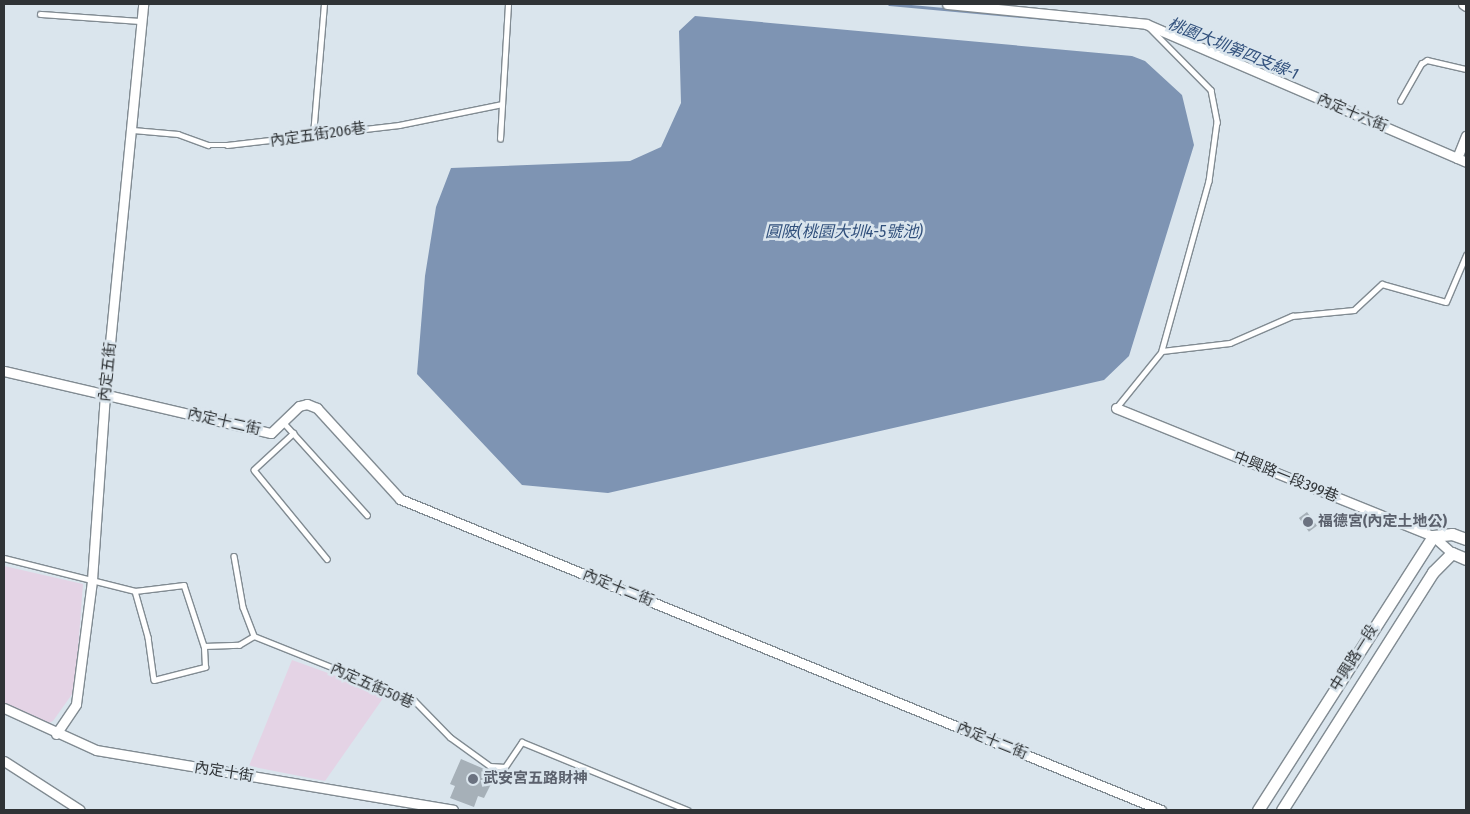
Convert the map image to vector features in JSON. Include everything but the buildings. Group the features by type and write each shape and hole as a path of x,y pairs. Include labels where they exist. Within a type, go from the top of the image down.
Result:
{"street":[{"name":"內定五街","path":"56,734 76,704 92,580 105,394 133,130 143,4"},
{"name":"內定十六街","path":"946,4 1146,24 1459,155 1466,162"},
{"path":"1459,155 1466,136"},
{"path":"4,371 105,394"},
{"name":"內定十二街","path":"105,394 271,433 284,423 299,406 312,406 400,499 1161,810"},
{"name":"中興路一段399巷","path":"1116,408 1433,536 1452,552"},
{"path":"1433,536 1452,534 1466,539"},
{"name":"中興路一段","path":"1258,810 1433,536"},
{"path":"1452,552 1466,559"},
{"name":"中興路一段","path":"1282,810 1428,580 1452,552"},
{"name":"內定十街","path":"4,708 56,734 96,750 453,810"},
{"path":"4,761 80,810"},
{"path":"1285,767 1302,778"}],"lane":[{"path":"312,135 324,4"},
{"path":"500,139 508,4"},
{"path":"40,14 142,21"},
{"path":"1116,408 1162,351 1209,181 1217,122 1211,90 1146,24"},
{"path":"1400,101 1421,64 1428,60 1466,69"},
{"name":"內定五街206巷","path":"133,130 178,134 208,145 277,142 312,135 399,125 502,104"},
{"path":"1162,351 1230,343 1292,316 1354,310 1382,284 1446,302 1466,255"},
{"path":"284,423 367,515"},
{"path":"294,434 254,470 327,559"},
{"path":"204,646 239,645 254,636 243,607 234,556"},
{"path":"4,558 135,591 184,585 204,646 205,667 154,680 148,636 135,591"},
{"name":"內定五街50巷","path":"254,636 414,700 450,737 490,766 505,767 522,742 688,810"}],"shaded area":[{"path":"4,566 83,584 75,690 53,721 45,725 4,705"},
{"path":"292,660 386,694 325,781 249,766"}],"water":[{"name":"圓陂(桃園大圳4-5號池)","path":"695,16 1132,56 1145,61 1182,95 1194,145 1129,356 1104,380 608,493 522,485 417,374 425,276 436,207 451,168 630,161 661,147 681,103 679,31"}],"waterway":[{"name":"桃園大圳第四支線-1","path":"889,4 1107,24"},
{"name":"桃園大圳第四支線-1","path":"1459,154 1466,157"}],"place":[{"name":"福德宮(內定土地公)","path":"1308,522"},
{"name":"武安宮五路財神","path":"473,779"}]}
